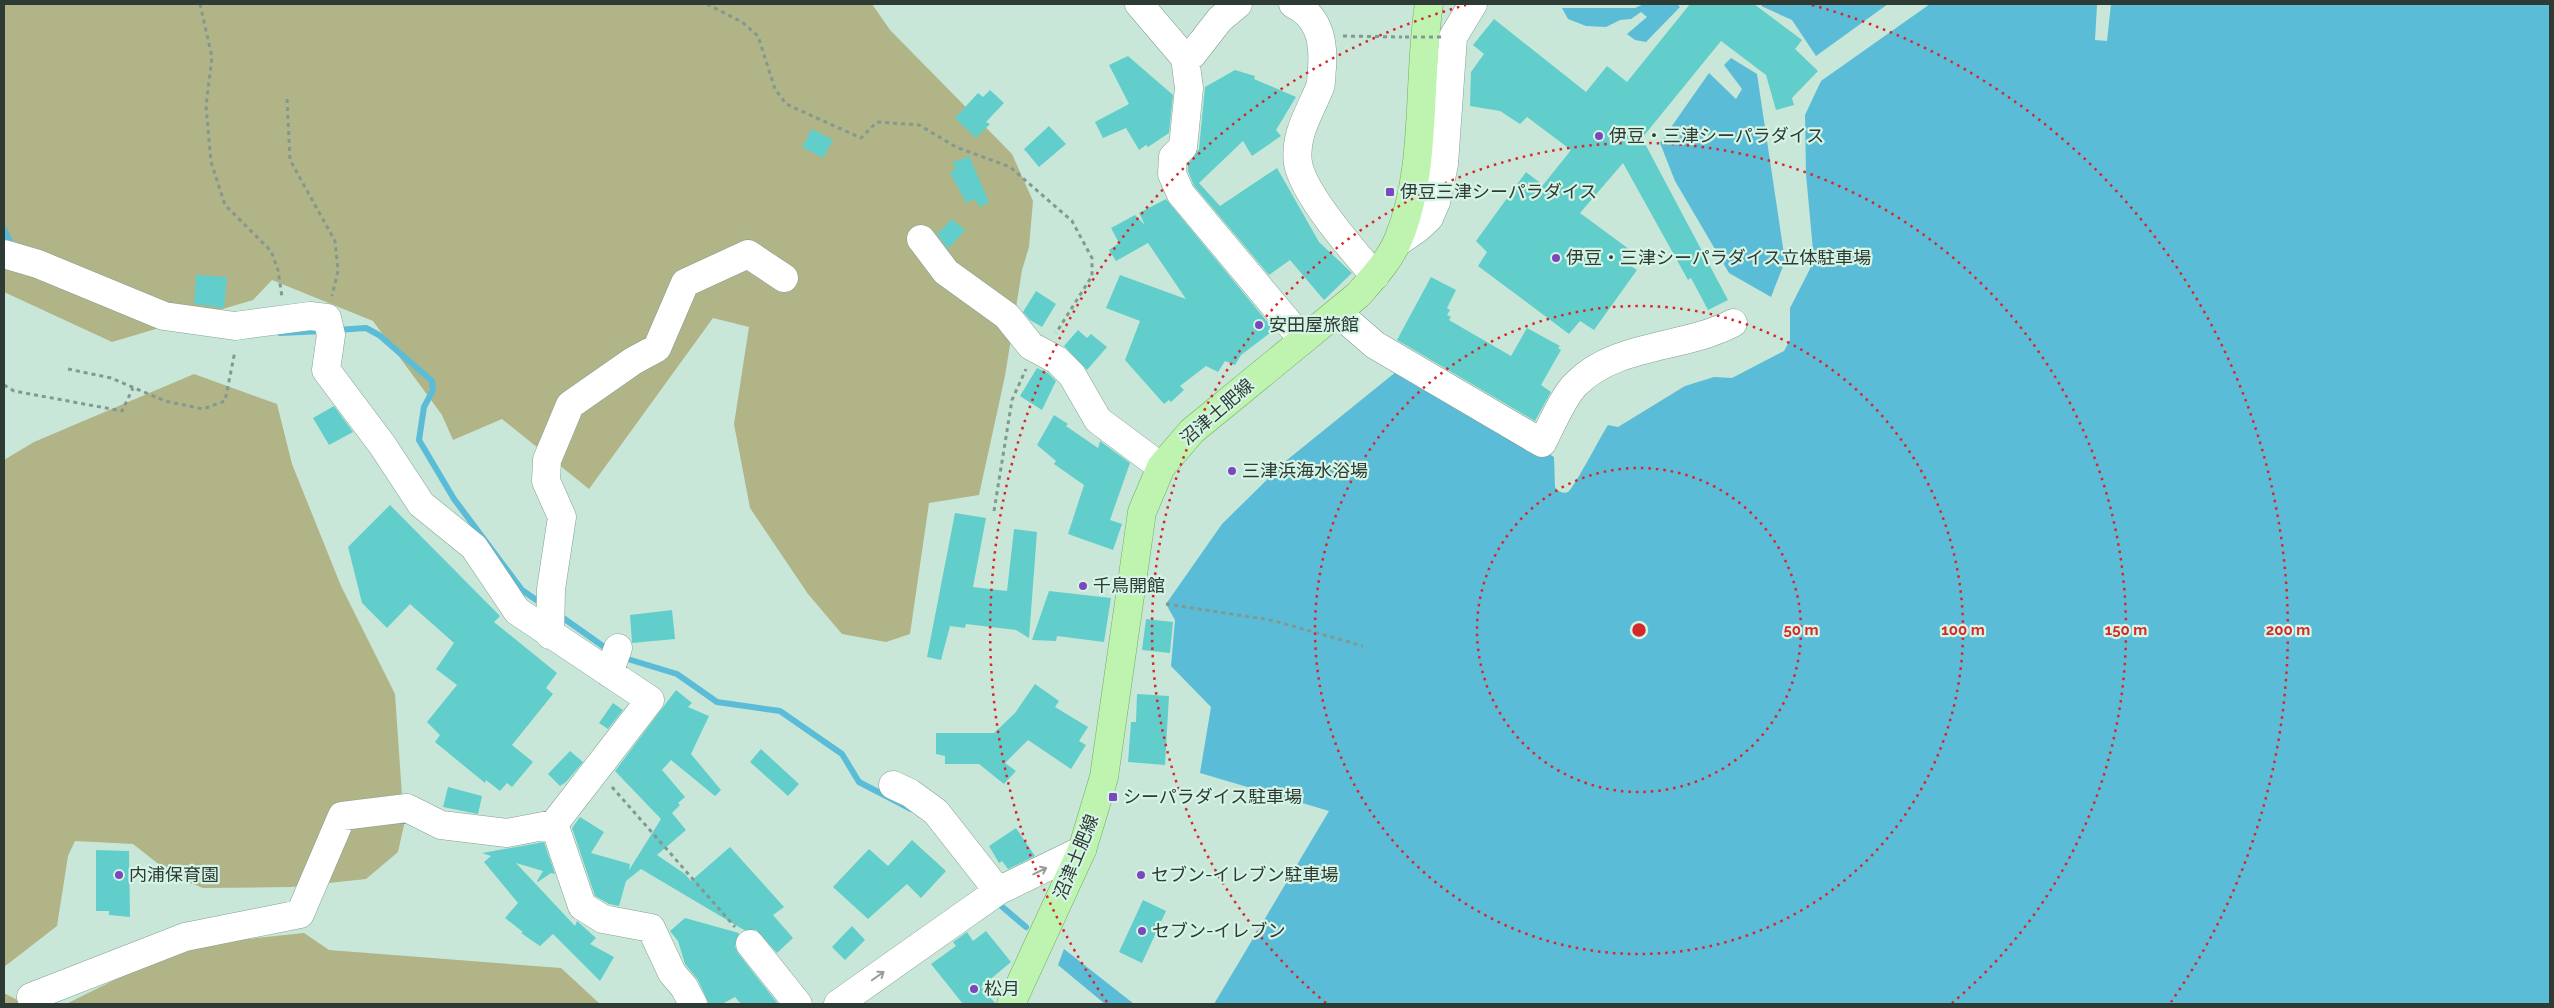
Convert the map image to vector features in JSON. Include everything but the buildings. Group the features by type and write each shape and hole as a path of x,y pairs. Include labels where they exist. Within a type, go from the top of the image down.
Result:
{"main road":[{"name":"沼津土肥線","path":"1011,1004 1082,850 1104,777 1142,512 1161,468 1206,417 1338,313 1375,276 1398,242 1414,180 1429,4"}],"street":[{"path":"1139,4 1184,58 1190,88 1183,147 1173,157 1172,174 1181,194 1303,340"},
{"path":"1184,58 1192,54 1220,19 1238,4"},
{"path":"1293,4 1313,18 1321,36 1320,85 1308,111 1297,145 1298,164 1320,206 1375,276"},
{"path":"1398,242 1429,218 1436,202 1444,164 1453,37 1473,4"},
{"path":"921,239 946,272 1007,316 1046,354 1072,374 1098,420 1161,468"},
{"path":"550,630 551,593 562,517 546,481 547,460 570,405 633,361 657,348 684,284 748,254 784,278"},
{"path":"4,255 34,263 164,316 241,326 310,316 328,324 326,370 383,446 421,504 474,547 517,611 613,663 650,700 598,770 554,824 507,833 441,825 407,808 342,816 300,914 185,937 31,997"},
{"path":"1338,313 1375,345 1542,443 1575,385 1596,367 1630,355 1716,332 1732,323"},
{"path":"893,784 910,793 936,812 998,891"},
{"path":"554,824 582,906 603,919 651,928 672,973 684,987 692,1004"},
{"path":"838,1004 998,891 1082,850"},
{"path":"750,944 798,1004"}],"path":[{"path":"200,4 212,57 206,106 211,162 225,206 271,251 278,270 285,320"},
{"path":"707,4 742,22 758,36 775,89 786,104 861,138 877,122 920,125 956,147 1010,167 1072,221 1092,258 1092,276 1056,330 1053,346 1012,400 994,511"},
{"path":"1321,36 1444,37"},
{"path":"286,99 290,160 335,241 338,271 328,324"},
{"path":"68,369 111,378 165,401 203,409 225,401 241,326"},
{"path":"4,385 14,391 122,411 133,388"},
{"path":"1166,604 1270,620 1363,646"},
{"path":"598,770 750,944"}],"green space":[{"path":"4,4 872,4 890,30 1012,154 1033,201 1029,247 1022,270 1005,376 979,495 929,503 910,634 886,642 842,634 808,594 750,508 734,424 749,327 713,318 589,489 502,419 453,440 442,415 373,321 272,280 253,300 112,342 4,292"},
{"path":"194,374 277,404 292,464 341,586 395,694 404,825 398,852 366,879 291,887 203,888 175,877 133,844 75,841 68,856 57,926 4,967 4,460 34,442"},
{"path":"304,933 329,950 561,968 600,1004 66,1004 183,946"},
{"path":"4,993 25,1004 4,1004"}],"water":[{"path":"1644,4 1677,4 1680,7 1646,42 1635,40 1627,34 1647,17 1641,12 1631,19 1620,20 1606,27 1586,26 1568,19 1562,8 1635,8"},
{"path":"1763,4 1888,4 1816,56 1792,20 1761,6"},
{"path":"1930,4 2097,5 2095,40 2107,41 2111,4 2550,4 2550,1004 1214,1004 1329,811 1200,773 1211,707 1171,666 1175,620 1166,604 1222,524 1287,460 1402,367 1554,457 1555,487 1564,493 1568,492 1576,482 1608,425 1618,427 1685,386 1714,377 1732,378 1784,351 1790,340 1790,308 1814,261 1806,174 1805,115 1821,81"},
{"path":"1731,58 1757,74 1785,261 1771,297 1729,273 1675,181 1660,143 1709,73 1736,99 1742,89 1724,65"},
{"path":"1064,949 1134,1004 1105,1004 1058,965"}],"waterway":[{"path":"4,229 13,248"},
{"path":"337,330 366,328 379,335 432,381 433,390 424,407 419,440 454,499 522,590 542,604"},
{"path":"280,333 322,331"},
{"path":"559,615 610,651"},
{"path":"621,657 677,674 717,702 780,711 842,754 859,782 911,809"},
{"path":"999,904 1026,927"}],"place":[{"name":"伊豆・三津シーパラダイス","path":"1599,136"},
{"name":"伊豆三津シーパラダイス","path":"1390,192"},
{"name":"伊豆・三津シーパラダイス立体駐車場","path":"1556,258"},
{"name":"安田屋旅館","path":"1259,325"},
{"name":"三津浜海水浴場","path":"1232,471"},
{"name":"千鳥開館","path":"1083,586"},
{"name":"シーパラダイス駐車場","path":"1113,797"},
{"name":"内浦保育園","path":"119,875"},
{"name":"セブン-イレブン駐車場","path":"1141,875"},
{"name":"セブン-イレブン","path":"1142,931"},
{"name":"松月","path":"974,989"}]}
